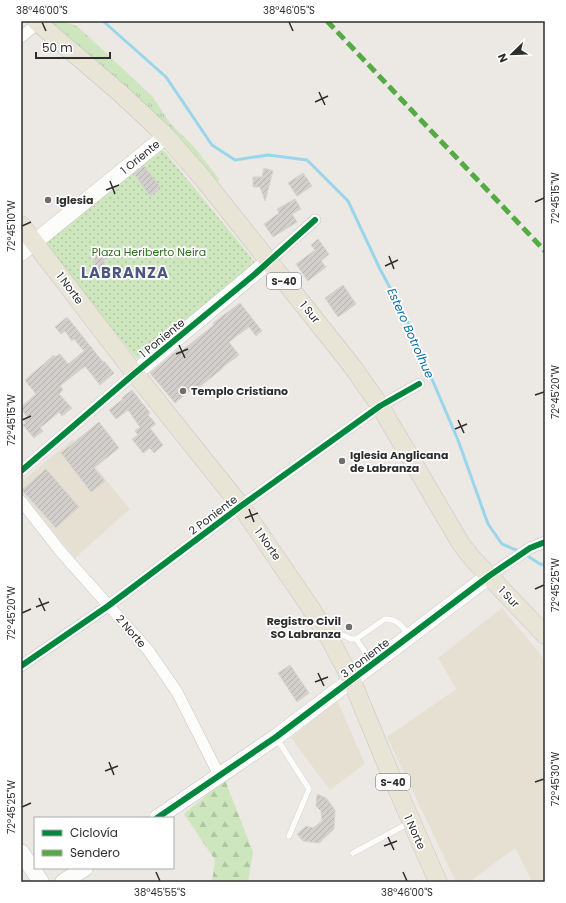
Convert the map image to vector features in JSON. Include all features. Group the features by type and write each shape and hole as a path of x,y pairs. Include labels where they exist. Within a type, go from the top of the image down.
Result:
{"main road":[{"name":"1 Sur","path":"37,22 120,93 166,136 205,181 352,366 380,406 461,544 472,558 545,635"},
{"name":"1 Norte","path":"21,225 28,247 135,373 241,506 289,574 331,641 352,681 411,822 438,882"}],"street":[{"path":"21,37 37,22"},
{"name":"1 Oriente","path":"28,247 166,136"},
{"name":"1 Poniente","path":"21,472 135,373 269,262 315,220"},
{"name":"2 Poniente","path":"21,666 108,606 241,506 380,406 419,384"},
{"name":"2 Norte","path":"21,501 61,552 148,650 176,692 219,775"},
{"name":"3 Poniente","path":"159,817 276,737 489,576 530,548 545,542"},
{"path":"21,852 40,882"},
{"path":"63,882 83,869"}],"lane":[{"path":"331,641 341,635 356,639 388,618 397,621 410,636"},
{"path":"356,639 374,664"},
{"path":"276,737 308,789 289,836"},
{"path":"353,852 411,822"}],"shaded area":[{"path":"73,439 130,509 75,558 21,491 21,482"},
{"path":"502,608 545,660 545,882 532,882 515,848 469,882 456,882 387,737 456,689 438,658"},
{"path":"337,700 365,764 330,790 291,738"}],"green space":[{"path":"41,21 61,21 77,26 152,96 170,123 195,148 220,180 213,182"},
{"name":"Plaza Heriberto Neira","path":"156,150 164,151 254,261 254,266 137,359 44,245 46,237"},
{"path":"225,780 253,852 248,882 212,882 215,860 184,814"}],"building":[{"path":"144,166 161,188 150,196 134,174"},
{"path":"264,168 273,171 265,201 260,187 253,187 253,177 262,177"},
{"path":"303,173 312,186 297,196 288,183"},
{"path":"295,199 301,209 292,214 297,222 273,237 264,224 279,213 277,209"},
{"path":"318,239 329,254 321,261 326,267 308,281 296,264 315,250 311,245"},
{"path":"95,251 105,252 104,279 94,278"},
{"path":"343,285 356,304 338,317 325,298"},
{"path":"240,303 262,331 256,336 249,327 229,342 239,355 198,388 196,386 175,403 150,373 178,350 180,352 214,325 213,323"},
{"path":"67,317 103,362 104,361 114,373 100,385 85,366 60,386 63,390 59,394 72,408 62,416 59,412 40,428 43,431 34,438 23,425 26,423 24,421 28,418 21,407 36,394 25,380 54,355 55,357 60,354 68,364 84,351 74,339 72,341 65,331 61,334 55,327"},
{"path":"132,390 150,413 148,415 156,424 150,428 163,445 154,453 150,448 143,453 132,439 138,435 135,431 140,427 128,410 116,419 109,410"},
{"path":"99,422 119,448 94,468 105,481 91,492 61,453"},
{"path":"46,469 79,507 56,528 22,490"},
{"path":"290,665 309,693 297,702 278,673"},
{"path":"317,794 326,798 335,810 334,829 319,843 303,841 297,834 306,826 313,828 322,821 321,811 316,806"}],"waterway":[{"name":"Estero Botrolhue","path":"103,21 166,77 212,145 235,160 268,155 307,160 348,201 380,269 405,316 458,440 488,524 502,544 521,552"},
{"name":"Estero Botrolhue","path":"526,555 540,564 545,565"}],"marked path":[{"path":"327,21 545,251"}],"cycle path":[{"path":"21,471 135,373 255,274 315,220"},
{"path":"21,666 108,606 241,506 380,406 419,384"},
{"path":"158,817 276,737 489,576 530,548 545,542"}],"place":[{"name":"Iglesia","path":"48,200"},
{"name":"Templo Cristiano","path":"183,391"},
{"name":"Iglesia Anglicana de Labranza","path":"342,461"},
{"name":"Registro Civil SO Labranza","path":"349,627"}],"district":[{"name":"LABRANZA","path":"125,272"}]}
